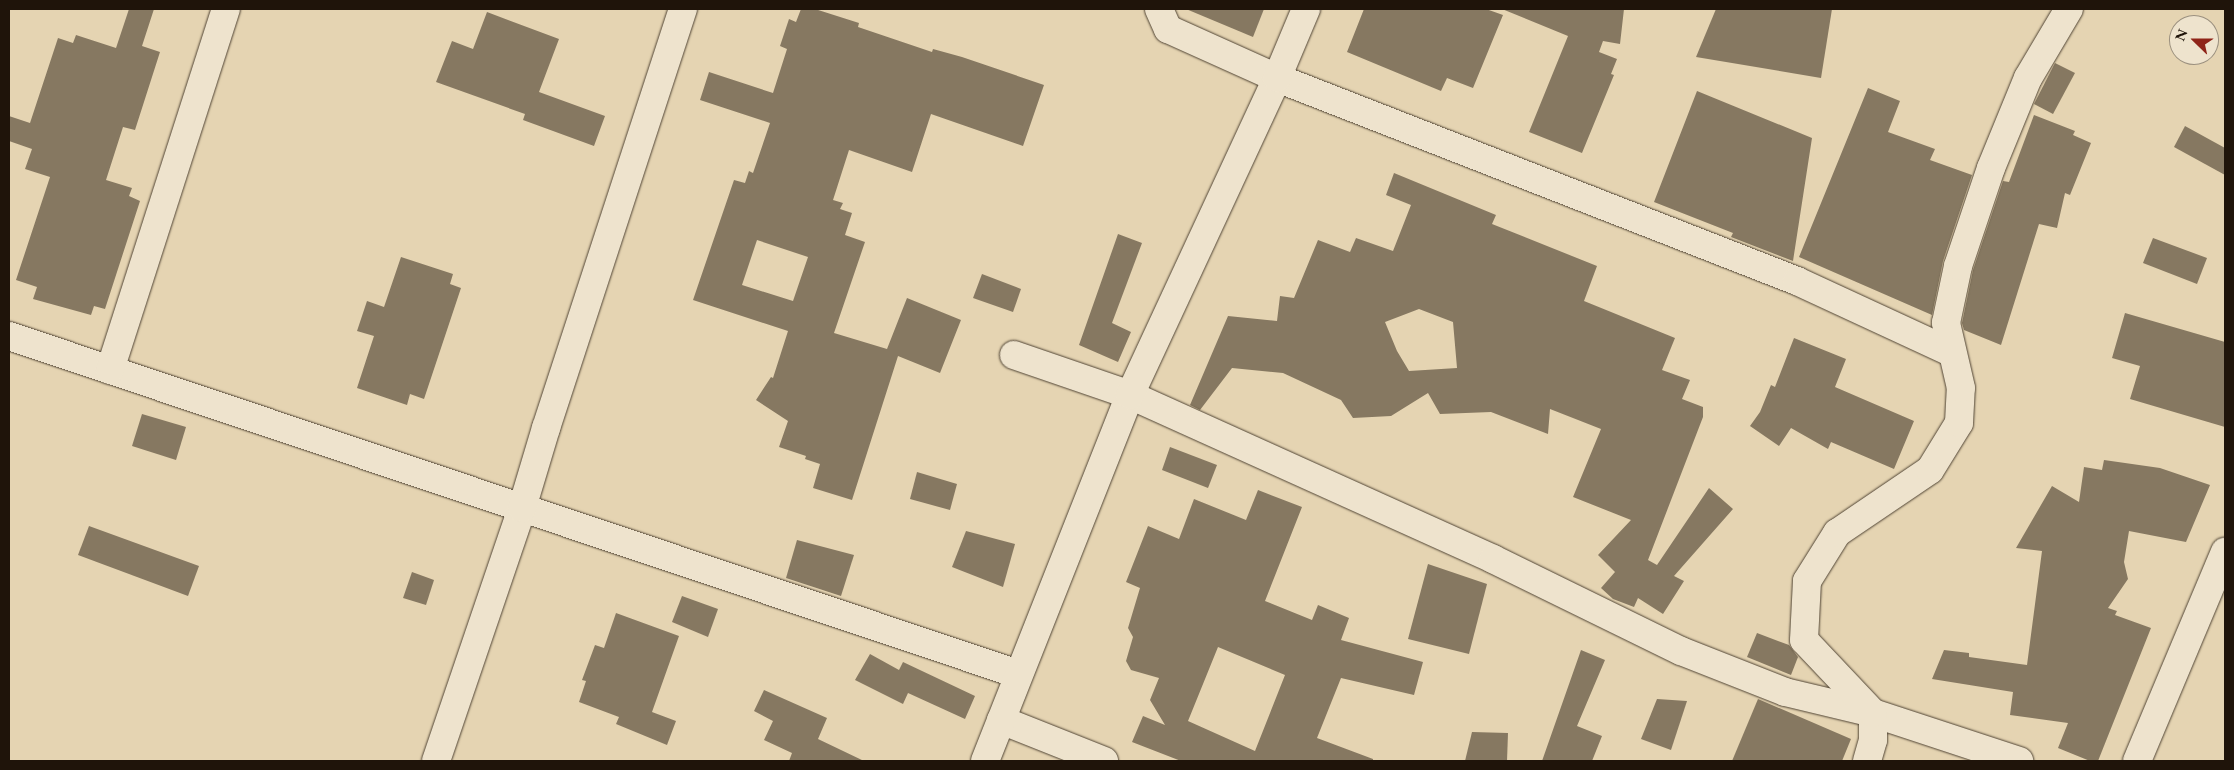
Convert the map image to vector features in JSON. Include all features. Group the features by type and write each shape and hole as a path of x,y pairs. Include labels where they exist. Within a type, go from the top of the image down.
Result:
{"street":[{"path":"110,370 226,9"},
{"path":"436,761 522,508 546,428 683,9"},
{"path":"1159,9 1168,29 1277,78 1797,281 1951,352"},
{"path":"985,761 1130,395 1277,78 1306,9"},
{"path":"1867,761 1873,740 1873,713 1804,640 1807,581 1837,533 1930,470 1959,423 1961,388 1951,352 1946,323 1958,266 1991,168 2028,78 2069,9"},
{"path":"9,336 1018,674"},
{"path":"1014,355 1130,395 1493,559 1681,651 1785,692 1873,713 2019,761"},
{"path":"2137,761 2225,552"},
{"path":"1000,720 1104,761"}],"building":[{"path":"129,9 154,9 142,46 160,52 135,130 123,127 106,180 132,188 129,196 140,201 105,309 94,306 91,315 33,299 37,287 16,280 50,177 25,169 32,149 9,141 9,116 30,123 58,38 73,43 76,35 116,48"},
{"path":"801,9 815,9 859,23 858,27 932,52 933,49 962,57 1044,85 1023,146 931,114 912,172 849,150 833,200 843,203 840,209 852,213 845,235 865,242 834,333 887,349 907,298 961,320 940,373 898,356 852,500 813,488 820,464 805,459 806,456 779,447 788,421 756,400 771,377 773,378 788,331 693,300 734,180 745,183 749,171 753,173 770,123 700,100 709,72 773,93 787,49 780,46 789,19 796,22","holes":["757,240 808,257 793,301 742,285"]},
{"path":"1186,9 1264,9 1253,37"},
{"path":"1364,9 1486,9 1503,15 1473,88 1447,78 1441,91 1347,52"},
{"path":"1502,9 1624,9 1620,44 1603,41 1599,52 1617,59 1611,74 1614,75 1582,153 1529,132 1568,36"},
{"path":"1716,9 1832,9 1821,78 1696,57"},
{"path":"487,12 559,39 539,92 605,116 594,146 523,120 525,114 436,82 452,41 473,49"},
{"path":"2055,63 2075,73 2053,114 2034,104"},
{"path":"1868,88 1900,101 1888,132 1935,149 1930,160 1972,175 1943,261 1932,315 1799,257"},
{"path":"1697,91 1812,138 1793,261 1731,237 1733,233 1654,202"},
{"path":"2034,115 2075,131 2073,135 2091,143 2070,195 2065,193 2057,228 2039,224 2001,345 1964,330 1962,323 1973,270 2003,181 2009,182"},
{"path":"2185,126 2225,148 2225,175 2174,147"},
{"path":"1394,173 1496,215 1492,224 1597,266 1584,301 1675,338 1662,370 1690,380 1682,399 1703,407 1703,417 1648,560 1657,565 1709,488 1733,509 1674,576 1684,581 1663,614 1638,598 1634,607 1613,599 1601,588 1615,572 1598,555 1631,520 1573,497 1601,429 1550,409 1548,434 1491,412 1440,414 1428,393 1391,416 1353,418 1341,400 1283,373 1232,368 1200,410 1190,405 1228,316 1277,321 1280,296 1294,298 1318,240 1350,252 1356,238 1393,251 1411,205 1386,195","holes":["1419,309 1453,322 1457,368 1409,371 1397,351 1385,322"]},
{"path":"1118,234 1142,243 1112,323 1131,332 1118,362 1079,345"},
{"path":"2153,238 2207,258 2197,284 2143,263"},
{"path":"401,257 453,274 450,284 461,288 424,399 410,394 407,405 357,388 374,336 357,331 367,301 384,307"},
{"path":"982,274 1021,289 1013,312 973,298"},
{"path":"2125,313 2225,342 2225,427 2130,399 2140,366 2112,358"},
{"path":"1794,338 1846,359 1835,387 1914,421 1894,469 1831,442 1828,449 1791,428 1779,446 1750,426 1760,412 1771,385 1775,387"},
{"path":"142,414 186,427 176,460 132,446"},
{"path":"1170,447 1217,465 1208,488 1162,470"},
{"path":"2104,460 2160,468 2210,485 2186,542 2129,531 2124,562 2128,579 2108,608 2117,611 2115,615 2151,628 2098,761 2090,761 2058,748 2068,723 2010,715 2013,692 1932,679 1944,650 1969,653 1969,657 2027,665 2042,551 2016,548 2052,486 2079,502 2084,467 2102,470"},
{"path":"917,472 957,484 950,510 910,499"},
{"path":"1258,490 1302,507 1265,601 1312,620 1318,605 1349,618 1341,640 1423,662 1414,695 1341,678 1317,738 1373,759 1373,761 1181,761 1132,742 1143,716 1165,725 1150,700 1159,678 1131,670 1126,661 1133,637 1128,628 1140,588 1126,582 1148,526 1179,539 1194,499 1246,520","holes":["1218,647 1285,675 1255,751 1188,721"]},
{"path":"89,526 199,566 188,596 78,555"},
{"path":"966,531 1015,544 1003,587 952,567"},
{"path":"797,540 854,555 841,596 786,578"},
{"path":"1428,564 1487,584 1469,654 1408,639"},
{"path":"412,572 434,580 426,605 403,598"},
{"path":"682,596 718,609 708,637 672,622"},
{"path":"616,613 679,636 652,712 676,721 667,745 616,724 619,717 579,702 586,681 582,680 595,645 604,648"},
{"path":"1757,633 1789,645 1798,657 1791,675 1747,657"},
{"path":"1581,650 1605,660 1577,726 1602,736 1592,761 1542,761"},
{"path":"870,654 899,670 903,662 975,696 965,719 908,693 903,704 855,680"},
{"path":"764,690 827,718 818,739 864,761 789,761 792,753 764,740 773,721 754,711"},
{"path":"1657,699 1687,701 1671,750 1641,739"},
{"path":"1758,699 1851,739 1842,761 1732,761"},
{"path":"1472,732 1508,733 1507,761 1465,761"}]}
